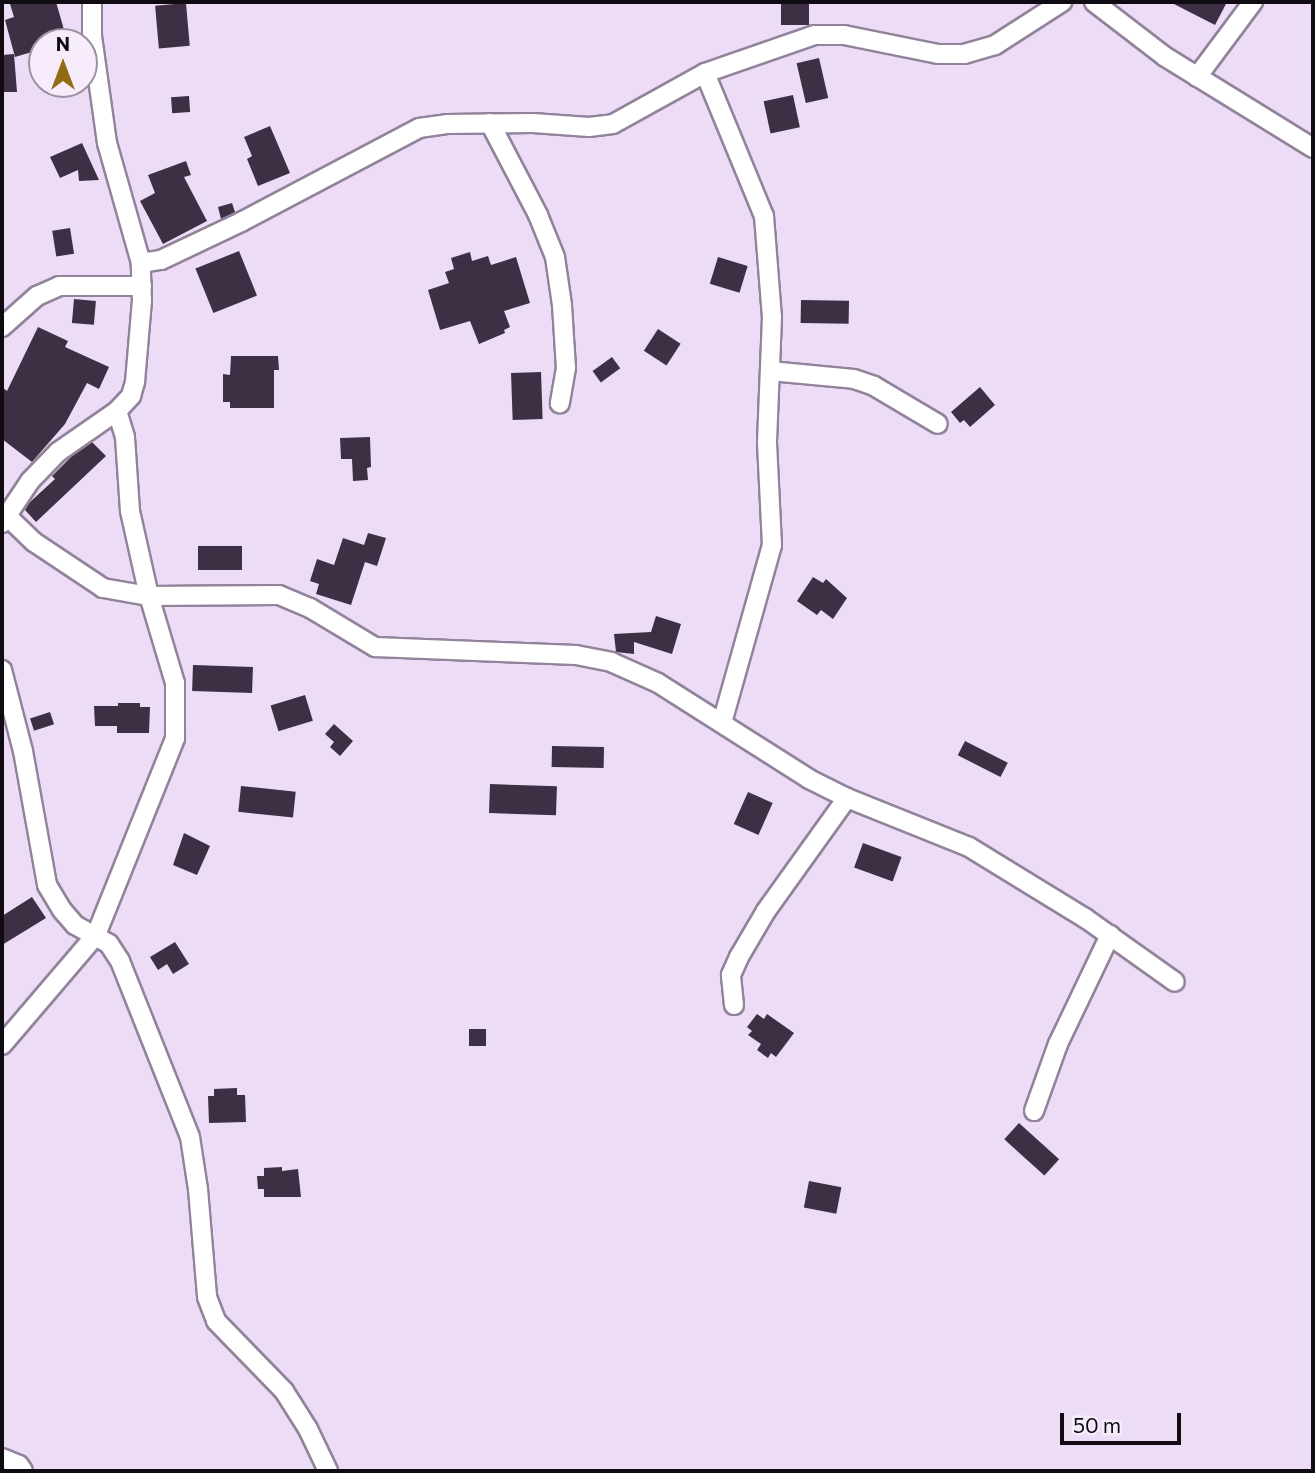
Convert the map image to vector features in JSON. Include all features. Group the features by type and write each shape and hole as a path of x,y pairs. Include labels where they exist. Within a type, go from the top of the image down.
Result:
{"street":[{"path":"92,2 93,48 107,143 141,263 140,357 131,396 117,411 58,452 30,481 5,520 103,588 149,596 279,595 310,608 350,635 375,647 563,654 611,662 658,683 809,779 847,798 969,847 1110,934 1175,982"},
{"path":"141,263 161,260 241,222 419,128 491,123 589,127 613,124 705,73 815,34 844,34 938,54 964,54 995,45 1062,2"},
{"path":"1094,2 1197,77 1313,148"},
{"path":"1197,77 1253,2"},
{"path":"705,73 764,216 772,317 767,443 772,545 722,723"},
{"path":"491,123 538,215 555,257 562,305 566,368 560,403"},
{"path":"2,327 37,296 60,286 142,286"},
{"path":"770,371 854,379 874,386 938,424"},
{"path":"2,1045 96,935 175,738 175,683 149,596 130,511 125,437 117,411"},
{"path":"2,670 23,751 47,885 75,925 109,944 120,961 190,1137 198,1189 207,1297 216,1321 284,1391 308,1429 328,1471"},
{"path":"734,1005 731,975 739,957 766,911 847,798"},
{"path":"1034,1111 1058,1044 1110,934"},
{"path":"2,1458 19,1465 23,1471"}],"building":[{"path":"56,2 64,28 28,28 28,53 15,57 5,20 14,17 10,4"},
{"path":"781,2 809,2 809,25 781,25"},
{"path":"1170,2 1227,2 1215,25"},
{"path":"186,3 190,46 159,49 155,6"},
{"path":"14,54 17,92 2,92 2,55"},
{"path":"819,58 828,98 806,103 797,63"},
{"path":"793,95 800,127 771,134 764,101"},
{"path":"189,96 190,112 172,113 171,97"},
{"path":"270,126 290,173 258,186 247,159 252,156 244,137"},
{"path":"82,143 99,180 79,181 78,170 60,178 50,157"},
{"path":"186,161 191,175 184,177 207,221 163,244 140,201 155,193 148,175"},
{"path":"232,203 235,212 221,219 218,207"},
{"path":"70,228 74,254 56,256 52,231"},
{"path":"239,251 257,296 213,313 195,269"},
{"path":"470,252 472,261 488,256 491,265 516,257 530,303 504,311 510,327 504,330 505,333 479,344 470,321 440,330 428,290 449,283 445,272 454,269 451,258"},
{"path":"718,257 748,266 739,293 710,284"},
{"path":"74,299 96,301 94,325 72,323"},
{"path":"801,300 849,301 849,324 801,323"},
{"path":"38,327 68,341 65,347 109,367 99,389 87,383 65,424 32,462 2,439 2,387 7,391"},
{"path":"658,329 681,344 666,366 644,351"},
{"path":"231,356 278,356 279,370 274,370 274,408 230,408 230,402 223,402 223,374 230,375"},
{"path":"612,357 620,368 601,382 593,371"},
{"path":"541,372 543,419 513,420 511,373"},
{"path":"980,387 995,405 970,427 964,420 960,423 951,412"},
{"path":"370,437 371,467 367,468 368,480 353,481 352,459 341,459 340,438"},
{"path":"92,442 106,456 36,522 25,510 29,503 55,479 52,476 73,455"},
{"path":"368,533 386,538 377,566 365,562 351,605 316,594 319,584 310,581 317,559 334,565 343,538 364,545"},
{"path":"198,546 242,546 242,570 198,570"},
{"path":"813,577 823,583 826,579 847,598 833,619 821,610 817,615 797,601"},
{"path":"656,616 681,624 672,654 634,642 634,654 616,652 614,634 651,632"},
{"path":"193,665 253,667 252,693 192,691"},
{"path":"305,695 313,721 278,731 271,706"},
{"path":"118,703 140,703 140,707 150,707 149,733 117,733 117,726 95,726 94,706 118,706"},
{"path":"50,712 54,724 34,731 30,718"},
{"path":"334,724 353,741 340,756 330,747 334,742 325,734"},
{"path":"965,741 1008,763 1001,777 958,755"},
{"path":"552,746 604,747 604,768 552,767"},
{"path":"490,784 557,786 556,815 489,813"},
{"path":"241,786 296,792 293,818 238,812"},
{"path":"748,792 773,803 758,835 734,824"},
{"path":"184,833 210,846 197,875 173,865"},
{"path":"863,843 902,857 893,881 854,867"},
{"path":"32,897 46,918 2,945 2,916"},
{"path":"175,942 189,964 173,974 167,964 158,970 150,957"},
{"path":"757,1014 764,1019 767,1014 794,1033 776,1057 771,1053 768,1058 757,1050 761,1044 748,1035 752,1031 747,1027"},
{"path":"469,1029 486,1029 486,1046 469,1046"},
{"path":"237,1088 237,1095 245,1095 246,1122 209,1123 208,1096 214,1096 214,1089"},
{"path":"1019,1123 1059,1159 1044,1175 1004,1139"},
{"path":"282,1167 282,1171 298,1169 301,1197 264,1197 264,1189 258,1189 257,1176 264,1176 264,1168"},
{"path":"809,1181 841,1187 836,1214 804,1208"}]}
